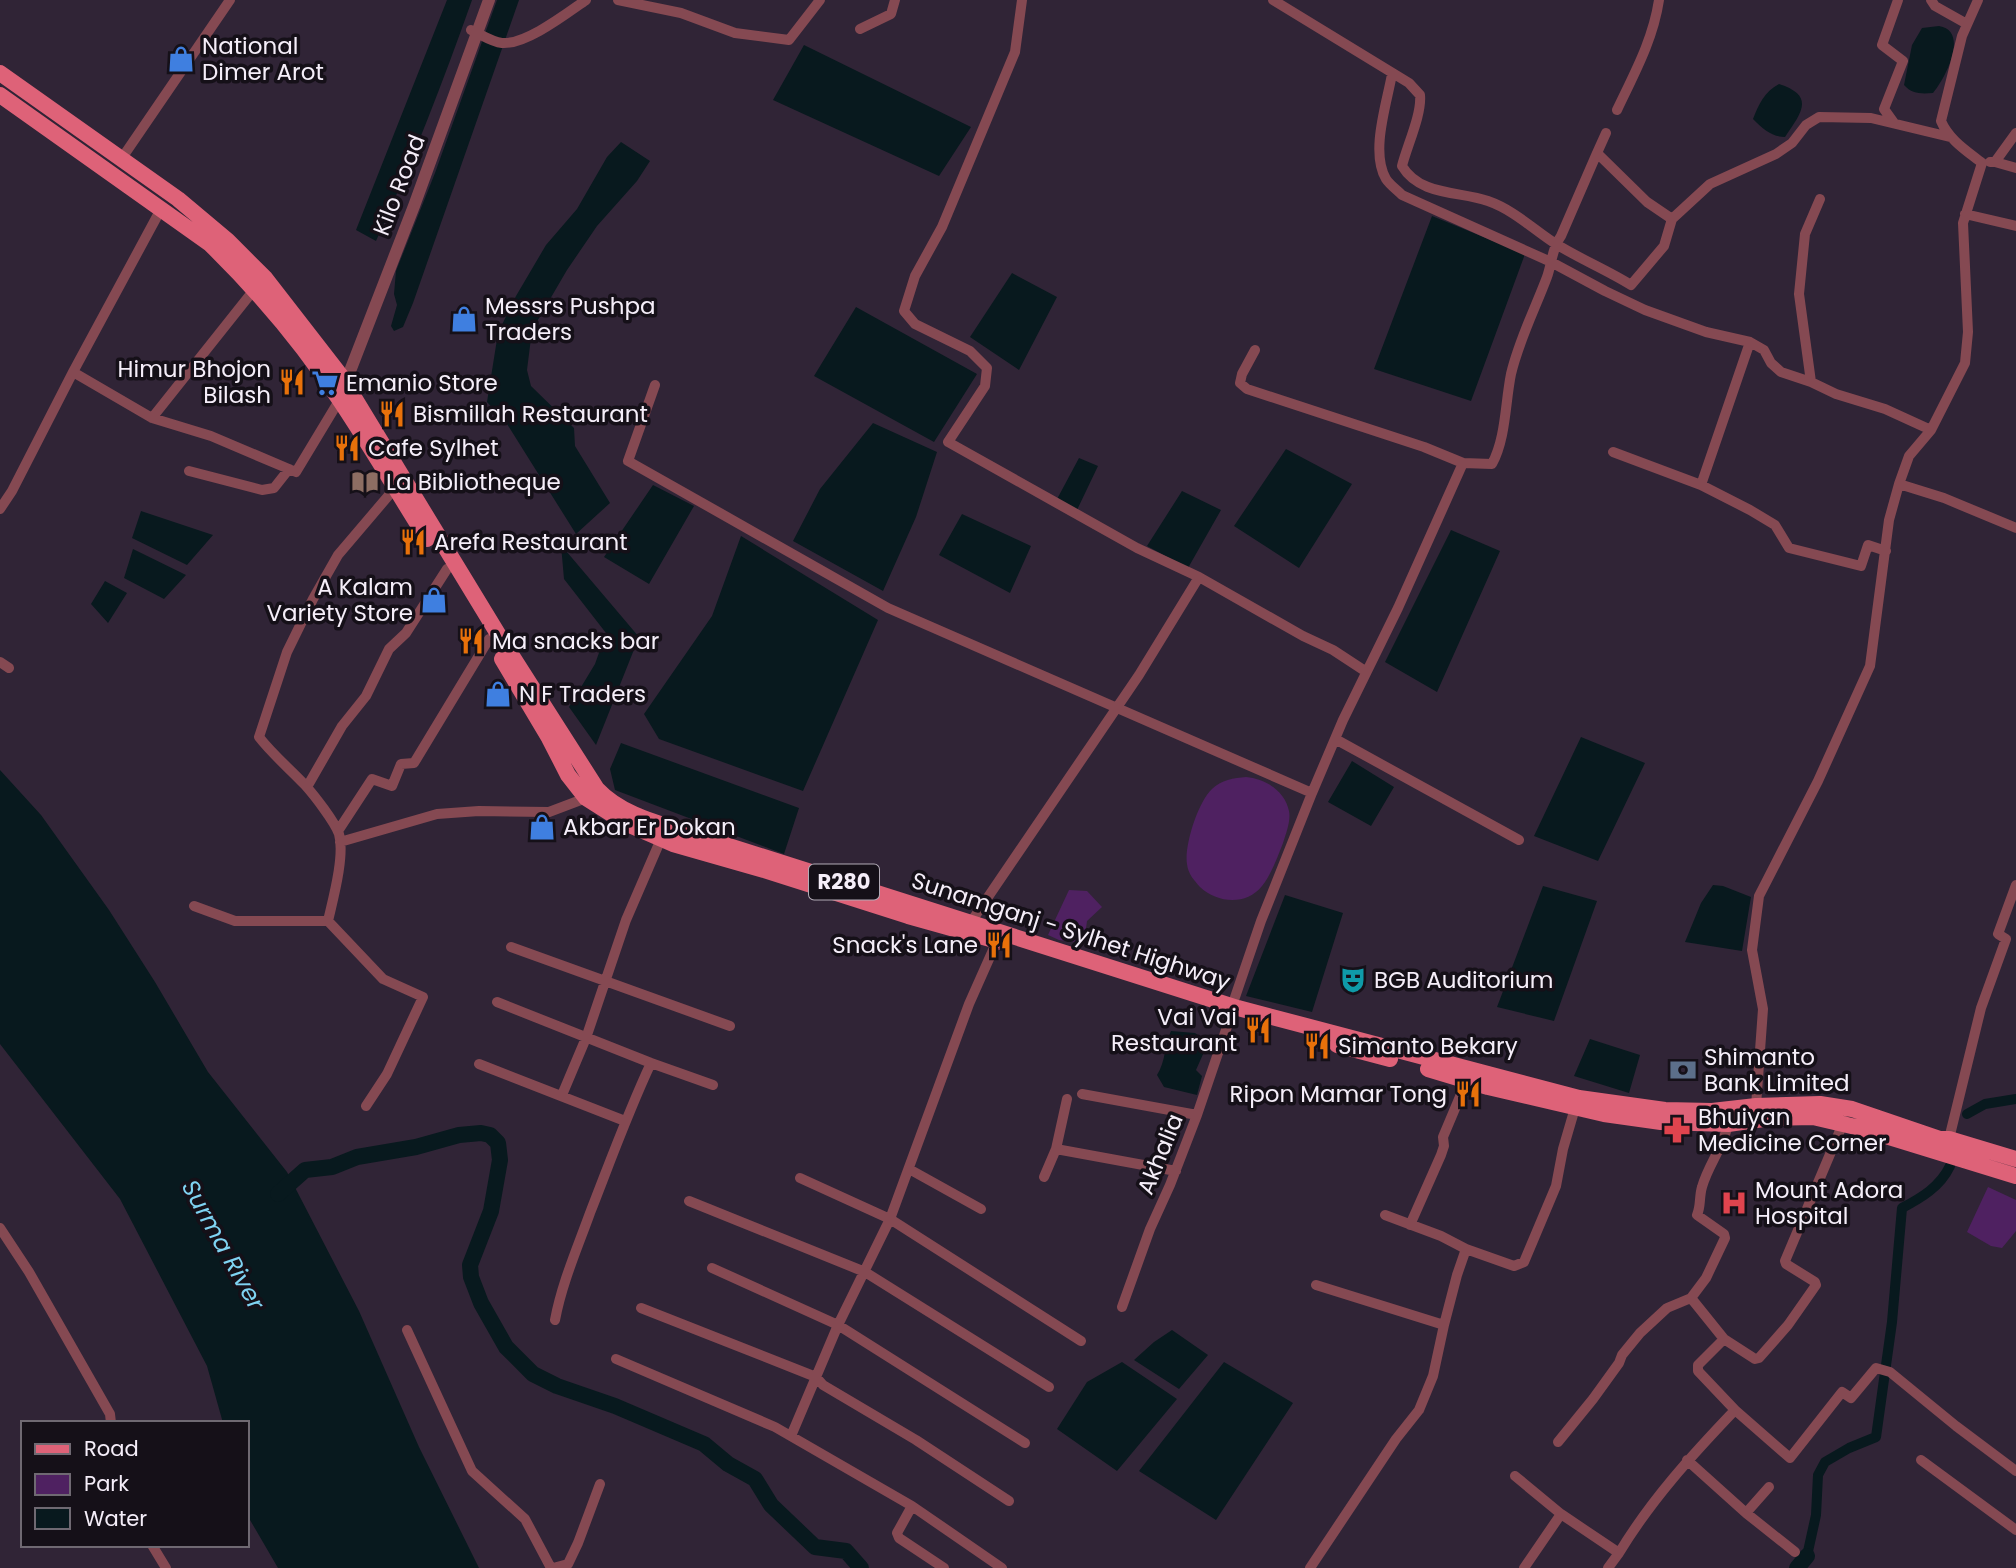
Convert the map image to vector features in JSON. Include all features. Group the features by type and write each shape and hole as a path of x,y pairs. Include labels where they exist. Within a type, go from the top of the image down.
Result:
{"main road":[{"name":"Sunamganj - Sylhet Highway","path":"0,73 178,199 228,241 265,278 342,387 597,789 609,802 624,811 971,922 1231,1011 1579,1098 1676,1110 1712,1111 1756,1106 1820,1104 1847,1116 1940,1139 1947,1146 2016,1176"},
{"name":"Sunamganj - Sylhet Highway","path":"0,95 210,244 342,387 395,488 549,738 568,775 586,798 627,824 661,839 908,916 1467,1080 1576,1108 1661,1122 1728,1124 1771,1118 1847,1116"},
{"name":"Sunamganj - Sylhet Highway","path":"1947,1146 2016,1159"}],"street":[{"path":"121,158 230,0"},
{"name":"Kilo Road","path":"474,32 482,0"},
{"name":"Kilo Road","path":"342,387 374,293 474,32 489,0"},
{"path":"474,32 500,43 516,40 540,29 586,0"},
{"path":"618,0 681,13 734,33 789,40 820,0"},
{"path":"860,29 891,14 895,0"},
{"path":"1022,0 1015,52 942,227 915,276 904,311 915,324 970,351 986,368 985,386 948,442 1125,541 1199,577 1333,650 1365,671"},
{"path":"1273,0 1409,83 1420,95 1420,112 1409,138 1402,166 1407,175 1435,190 1502,206 1555,243 1631,285 1664,246 1672,219 1710,184 1776,154 1791,143 1806,125 1819,117 1871,118 1952,138"},
{"path":"1617,110 1652,33 1659,0"},
{"path":"1894,123 1884,109 1903,61 1882,45 1898,0"},
{"path":"1931,0 1935,6 1967,24"},
{"path":"1978,0 1962,36 1941,121 1945,131 1982,163 1995,162 2016,168"},
{"path":"1392,74 1382,121 1378,158 1386,179 1402,195 1551,262 1605,292 1661,317 1706,332 1750,342 1764,349 1771,363 1782,372 1931,430"},
{"path":"1255,350 1240,383 1247,389 1424,447 1463,463 1492,464 1498,453 1511,374 1551,262 1555,243 1561,236 1606,133"},
{"path":"1995,162 2016,133"},
{"path":"1597,153 1647,202 1672,219"},
{"path":"1756,1106 1763,1009 1752,950 1759,896 1818,781 1870,666 1889,520 1899,484 1909,456 1931,430 1965,363 1968,332 1963,270 1965,214 1982,163"},
{"path":"1811,382 1799,294 1805,234 1820,199"},
{"path":"0,509 161,209"},
{"path":"1965,214 2016,226"},
{"path":"152,418 253,291"},
{"path":"1701,485 1750,342"},
{"path":"73,372 152,418 211,436 296,472 342,387"},
{"path":"655,386 628,461 888,608 1312,793"},
{"path":"1612,452 1701,485 1750,510 1775,525 1789,548 1861,566 1868,545 1886,551"},
{"name":"Akhalia","path":"1122,1307 1150,1229 1197,1115 1261,921 1312,793 1365,671 1403,597 1463,463"},
{"path":"189,471 262,490 274,488 289,470"},
{"path":"1899,484 1956,502 2016,528"},
{"path":"339,837 307,787 259,737 287,652 338,555 395,488"},
{"path":"307,787 342,726 366,695 389,649 406,633 447,569"},
{"path":"971,922 1118,707 1199,577"},
{"path":"328,921 336,890 339,837 372,779 392,786 401,764 414,763 489,639"},
{"path":"1336,740 1519,840"},
{"path":"339,837 437,814 479,811 549,812 586,798"},
{"path":"562,1095 607,981 626,920 661,839"},
{"path":"1947,1146 1981,1008 2006,939 1998,934 2016,886"},
{"path":"194,906 235,921 328,921 383,979 423,997 387,1074 366,1106"},
{"path":"791,1436 838,1325 890,1219 969,1004 997,941"},
{"path":"511,947 730,1026"},
{"path":"497,1002 713,1085"},
{"path":"555,1320 560,1292 625,1121 651,1063"},
{"path":"479,1064 625,1121"},
{"path":"1410,1225 1441,1155 1443,1137 1467,1080"},
{"path":"1082,1094 1197,1115"},
{"path":"1044,1177 1056,1149 1067,1099"},
{"path":"1385,1215 1514,1266 1524,1262 1556,1186 1563,1149 1576,1108"},
{"path":"1692,1298 1724,1339 1757,1359 1788,1325 1816,1285 1786,1264 1786,1261 1847,1116"},
{"path":"1558,1442 1594,1399 1622,1355 1640,1333 1667,1308 1692,1298 1706,1278 1725,1238 1724,1234 1697,1215 1701,1188 1728,1124"},
{"path":"1056,1149 1175,1171"},
{"path":"909,1169 981,1209"},
{"path":"800,1178 890,1219 1081,1341"},
{"path":"689,1201 865,1272 1049,1387"},
{"path":"0,1228 29,1272 110,1414 111,1421"},
{"path":"1310,1568 1396,1439 1419,1410 1433,1376 1444,1325 1466,1249"},
{"path":"712,1268 838,1325 1025,1443"},
{"path":"1316,1285 1444,1325"},
{"path":"641,1308 816,1377 823,1385 916,1440 1009,1501"},
{"path":"407,1330 472,1471 525,1519 552,1568 568,1564 600,1484"},
{"path":"1724,1339 1698,1368 1735,1410 1790,1458 1842,1392 1851,1398 1878,1368 1890,1372 2016,1471"},
{"path":"617,1359 711,1398 791,1436 912,1506 1002,1568"},
{"path":"1608,1568 1637,1523 1687,1460 1735,1410"},
{"path":"1687,1460 1795,1552"},
{"path":"1921,1460 2014,1526"},
{"path":"1515,1476 1562,1514 1619,1553"},
{"path":"1746,1513 1769,1487"},
{"path":"912,1506 897,1533 899,1538 944,1568"},
{"path":"1524,1568 1562,1514"},
{"path":"153,1547 166,1568"}],"green space":[{"path":"1246,777 1261,780 1279,792 1287,804 1289,823 1277,859 1262,886 1248,897 1223,899 1207,892 1192,877 1187,864 1190,836 1207,795 1224,782"},
{"path":"1069,890 1087,891 1102,907 1087,921 1084,943 1059,940 1048,935"},
{"path":"1988,1187 2016,1200 2016,1231 2002,1248 1991,1246 1967,1232"}],"water":[{"path":"447,0 472,0 427,122 376,241 356,230"},
{"path":"497,0 519,0 413,303 403,327 394,331 391,326 397,305 394,294 396,271 435,173"},
{"path":"1939,26 1948,30 1953,37 1954,46 1948,67 1933,93 1914,92 1904,85 1912,45 1922,28"},
{"path":"804,45 971,127 939,176 773,100"},
{"path":"1779,84 1798,94 1802,106 1785,137 1768,132 1753,119 1760,103"},
{"path":"621,142 650,161 637,181 597,226 567,270 532,330 527,370 531,386 574,428 575,446 610,503 576,534 507,424 487,402 498,333 516,296 546,245 577,209 607,157"},
{"path":"1432,216 1525,254 1471,401 1374,369"},
{"path":"1012,273 1057,297 1019,370 970,337"},
{"path":"856,307 977,374 934,442 814,376"},
{"path":"873,423 937,452 916,517 883,591 793,541 820,489"},
{"path":"1286,449 1352,484 1299,568 1234,526"},
{"path":"1079,458 1098,466 1077,510 1056,501"},
{"path":"653,485 694,506 649,584 604,557"},
{"path":"1182,491 1221,510 1188,568 1147,546"},
{"path":"141,511 213,535 187,565 132,538"},
{"path":"962,514 1031,546 1010,593 939,555"},
{"path":"1451,530 1500,551 1437,692 1385,662"},
{"path":"741,536 878,620 803,791 659,739 644,714 712,616"},
{"path":"561,545 639,637 596,745 569,707 595,664 606,633 564,579"},
{"path":"133,549 186,575 164,599 124,578"},
{"path":"105,581 127,593 108,623 91,604"},
{"path":"1581,737 1645,763 1598,861 1534,836"},
{"path":"621,743 799,808 784,854 615,790 610,769"},
{"path":"1352,761 1394,787 1371,826 1328,802"},
{"name":"Surma River","path":"0,770 41,815 109,910 208,1072 287,1172 359,1311 419,1447 479,1568 278,1568 248,1513 248,1421 222,1421 207,1366 120,1199 0,1044"},
{"path":"1713,885 1751,897 1742,951 1685,942 1701,903"},
{"path":"1543,886 1597,901 1554,1021 1497,1007"},
{"path":"1285,895 1343,913 1312,1012 1246,996"},
{"path":"1171,1031 1195,1033 1208,1043 1196,1070 1202,1076 1197,1095 1164,1087 1157,1075"},
{"path":"1590,1039 1640,1055 1629,1093 1574,1076"},
{"path":"1172,1330 1208,1355 1179,1389 1134,1360"},
{"path":"1122,1362 1177,1399 1117,1471 1057,1429 1087,1382"},
{"path":"1224,1362 1293,1403 1216,1520 1139,1471"}],"waterway":[{"path":"1967,1114 1985,1104 2016,1099"},
{"path":"278,1194 305,1170 332,1167 357,1157 416,1147 459,1135 490,1135 498,1143 500,1160 491,1211 470,1265 471,1277 481,1303 506,1347 533,1374 557,1386 615,1406 704,1444 728,1464 755,1479 771,1505 815,1547 846,1551 861,1568"},
{"path":"1807,1556 1816,1515 1818,1475 1825,1462 1876,1437 1892,1322 1902,1208 1935,1186 1950,1166"},
{"path":"1797,1568 1807,1556"}],"place":[{"name":"National Dimer Arot","path":"181,59"},
{"name":"Messrs Pushpa Traders","path":"464,319"},
{"name":"Himur Bhojon Bilash","path":"292,382"},
{"name":"Emanio Store","path":"325,383"},
{"name":"Bismillah Restaurant","path":"392,414"},
{"name":"Cafe Sylhet","path":"347,448"},
{"name":"La Bibliotheque","path":"365,482"},
{"name":"Arefa Restaurant","path":"413,542"},
{"name":"A Kalam Variety Store","path":"434,600"},
{"name":"Ma snacks bar","path":"471,641"},
{"name":"N F Traders","path":"498,694"},
{"name":"Akbar Er Dokan","path":"542,827"},
{"name":"Snack's Lane","path":"999,945"},
{"name":"BGB Auditorium","path":"1353,980"},
{"name":"Vai Vai Restaurant","path":"1258,1030"},
{"name":"Simanto Bekary","path":"1317,1046"},
{"name":"Shimanto Bank Limited","path":"1683,1070"},
{"name":"Ripon Mamar Tong","path":"1468,1094"},
{"name":"Bhuiyan Medicine Corner","path":"1677,1130"},
{"name":"Mount Adora Hospital","path":"1734,1203"}]}
